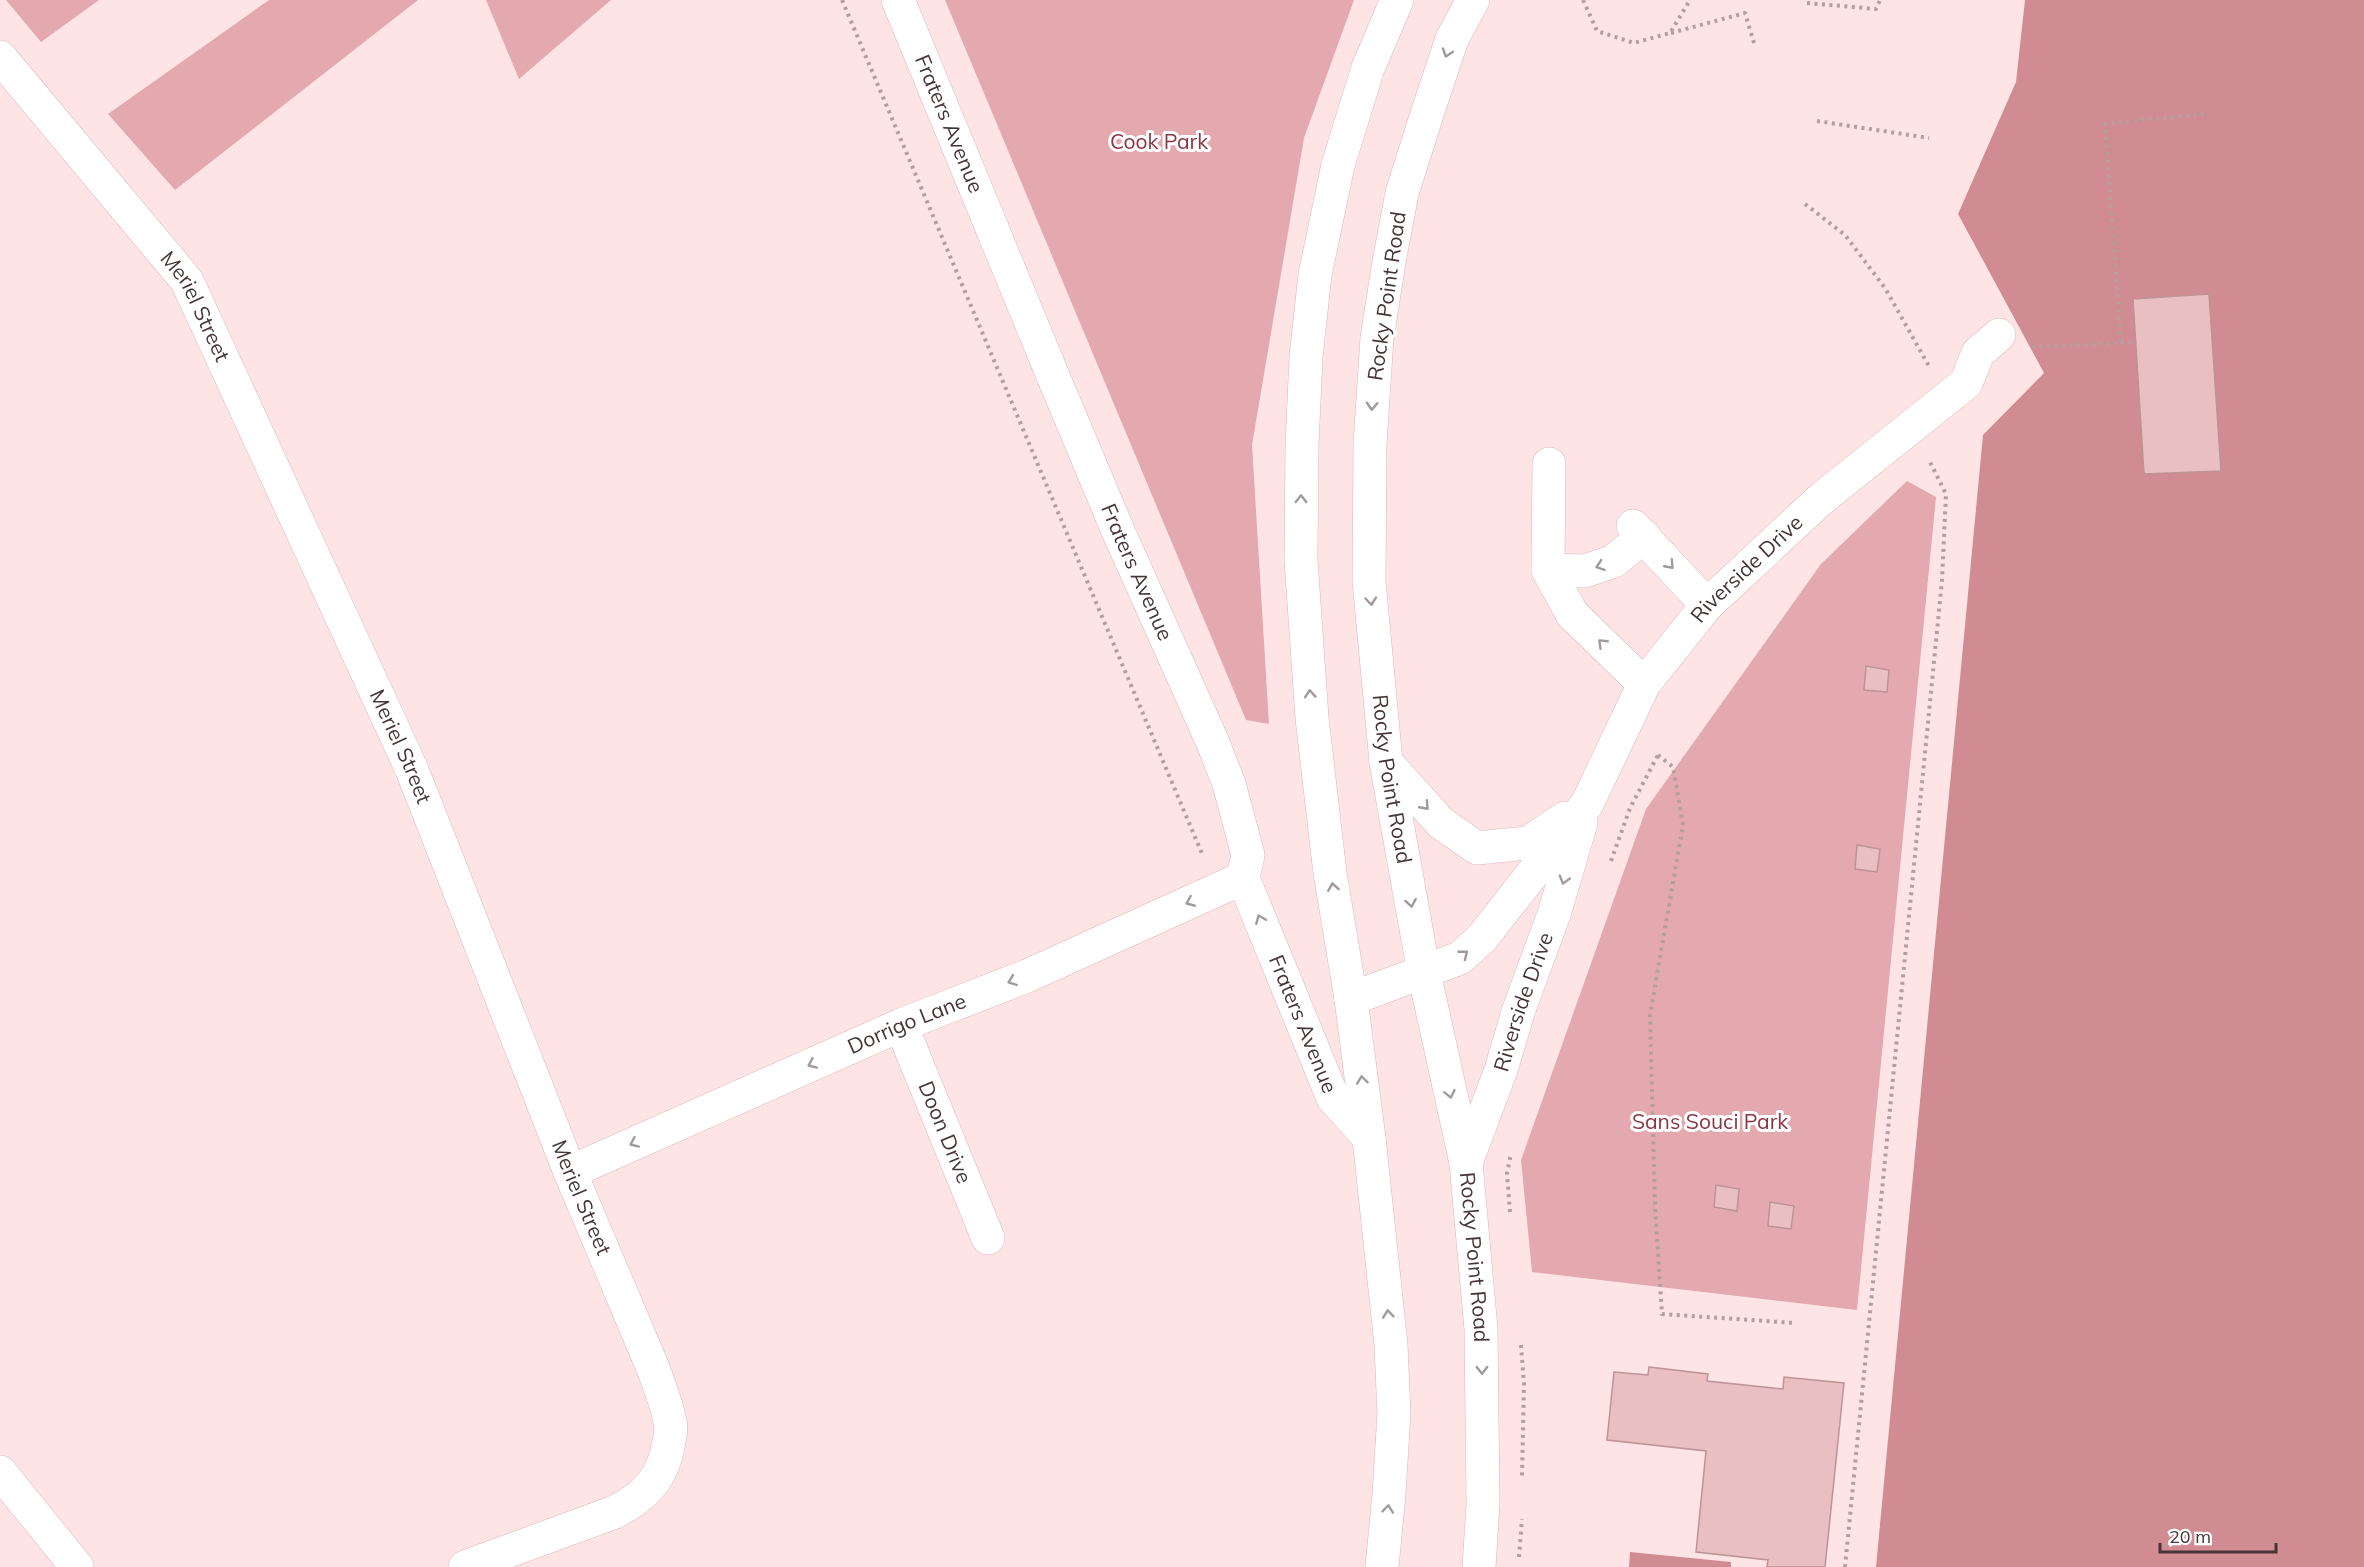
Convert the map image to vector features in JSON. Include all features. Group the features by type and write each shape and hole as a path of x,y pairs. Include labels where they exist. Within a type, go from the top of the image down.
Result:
{"main road":[{"name":"Fraters Avenue","path":"898,0 1061,397 1213,742 1229,784 1248,855 1230,884 1333,1098 1370,1138"},
{"path":"1382,1567 1394,1413 1391,1345 1370,1138 1351,999 1330,873 1312,718 1301,560 1302,434 1306,357 1316,275 1338,165 1368,68 1397,0"},
{"name":"Rocky Point Road","path":"1473,0 1452,39 1402,193 1377,338 1370,444 1370,581 1386,762 1424,973 1466,1163 1481,1329 1483,1504 1479,1567"},
{"name":"Meriel Street","path":"0,57 187,281 412,771 570,1172 653,1368 671,1424 668,1450 660,1474 646,1491 630,1504 615,1512 465,1567"},
{"path":"1956,390 1978,352 1999,335"},
{"name":"Riverside Drive","path":"1466,1163 1501,1070 1518,1012 1554,914 1587,804 1644,684 1707,605 1821,499 1956,390"},
{"path":"1549,464 1548,570 1572,614 1644,684"},
{"path":"1548,570 1585,571 1614,561 1639,531 1707,605"},
{"path":"1386,762 1441,823 1477,848 1528,843 1587,804"},
{"name":"Riverside Drive","path":"1351,999 1460,958 1482,938 1587,804"},
{"name":"Dorrigo Lane","path":"570,1172 901,1025 1027,976 1230,884"},
{"name":"Doon Drive","path":"901,1025 988,1238"},
{"path":"0,1472 76,1567"}],"path":[{"path":"843,0 1230,884"},
{"path":"1583,0 1597,31 1634,43 1745,13 1754,43"},
{"path":"1670,33 1690,0"},
{"path":"1807,3 1876,9 1880,0"},
{"path":"2121,344 2105,124 2205,114"},
{"path":"1817,121 1929,138"},
{"path":"1805,204 1845,235 1956,390"},
{"path":"2030,347 2136,342"},
{"path":"1845,1567 1942,580 1946,495 1927,456"},
{"path":"1624,729 1673,767 1683,825 1650,1015 1655,1207 1662,1314 1794,1323"}],"green space":[{"path":"6,0 99,0 41,42"},
{"path":"269,0 418,0 175,190 108,114"},
{"path":"486,0 611,0 519,79"},
{"name":"Cook Park","path":"945,0 1354,0 1304,138 1252,445 1269,724 1246,720"},
{"name":"Sans Souci Park","path":"1907,481 1936,497 1857,1310 1532,1272 1521,1160 1646,809 1821,564"}],"shaded area":[{"path":"2025,0 2364,0 2364,1567 1876,1567 1983,435 2044,373 1958,214 2016,82"},
{"path":"1630,1552 1731,1562 1731,1567 1629,1567"}],"building":[{"path":"2209,294 2221,471 2144,474 2133,299"},
{"path":"1866,666 1889,670 1887,692 1864,690"},
{"path":"1857,845 1880,849 1877,872 1855,869"},
{"path":"1716,1185 1739,1189 1737,1211 1714,1207"},
{"path":"1770,1202 1794,1206 1791,1229 1768,1226"},
{"path":"1649,1367 1708,1374 1707,1381 1783,1389 1784,1377 1844,1383 1825,1567 1767,1567 1768,1560 1696,1552 1706,1451 1607,1440 1614,1372 1648,1375"}]}
